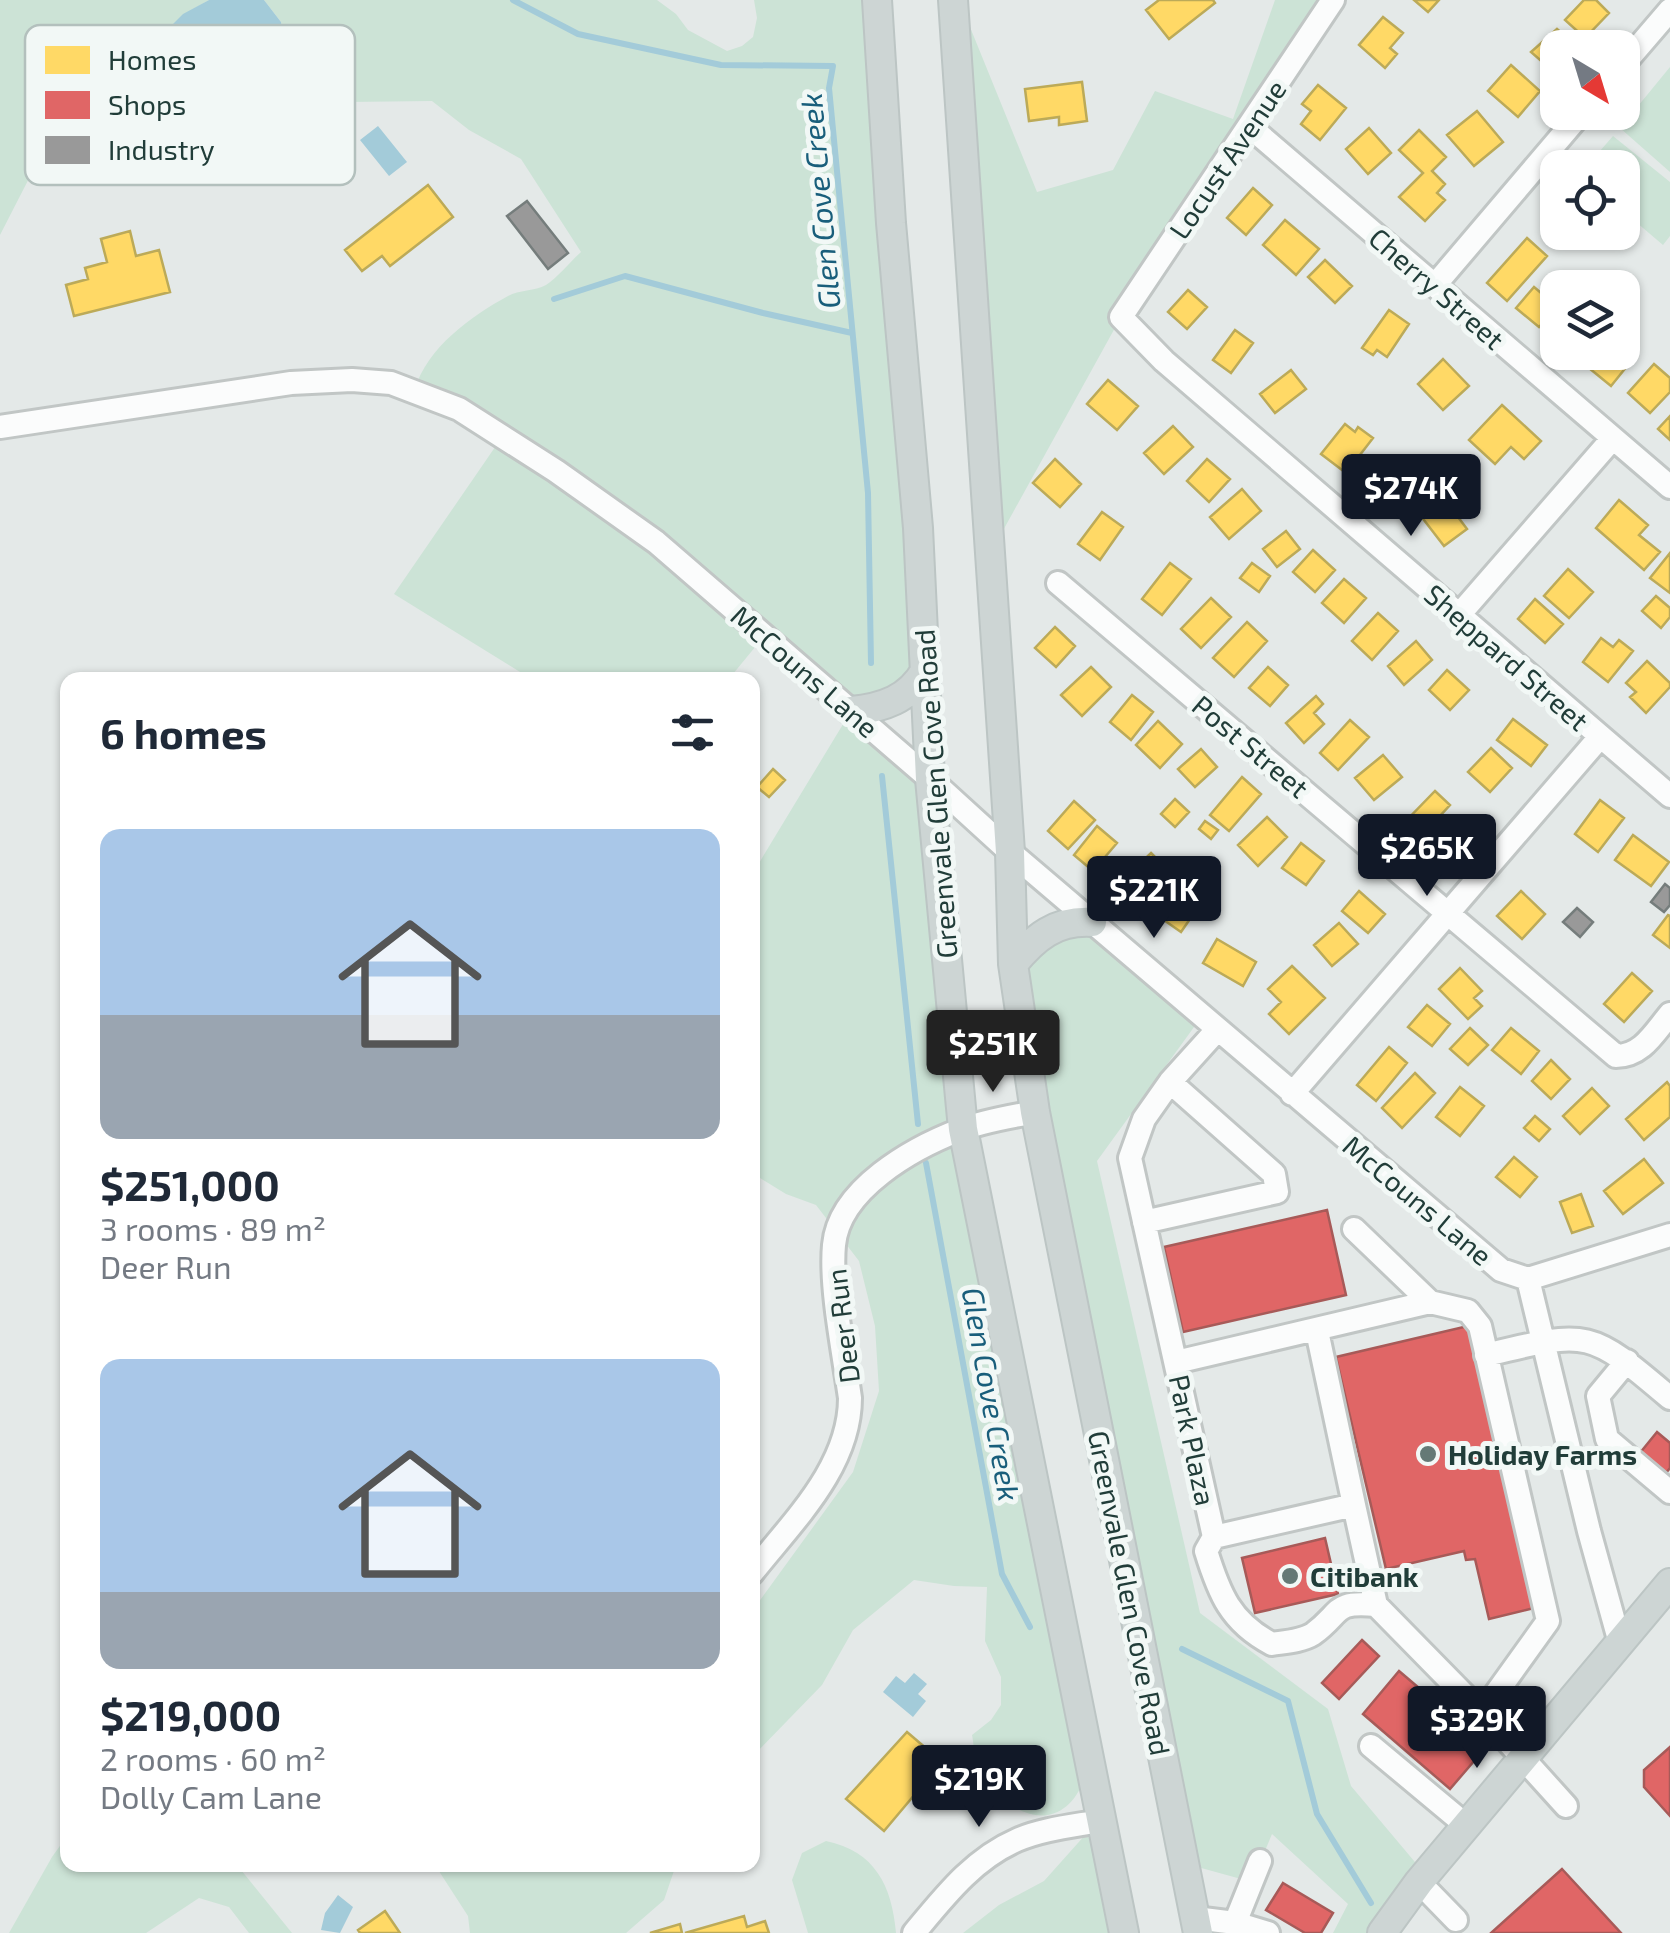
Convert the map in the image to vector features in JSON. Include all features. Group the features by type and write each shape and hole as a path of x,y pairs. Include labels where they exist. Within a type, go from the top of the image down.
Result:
{"main road":[{"name":"Greenvale Glen Cove Road","path":"878,0 891,222 918,528 930,779 963,1129 1124,1933"},
{"name":"Greenvale Glen Cove Road","path":"953,0 1010,852 1013,964 1035,1112 1196,1925"},
{"path":"852,711 881,707 896,700 925,671"},
{"path":"1013,964 1052,928 1064,923 1092,922"},
{"path":"1382,1933 1419,1882 1670,1584"}],"street":[{"name":"Locust Avenue","path":"1121,317 1333,0"},
{"path":"1640,45 1670,10"},
{"name":"Cherry Street","path":"1250,128 1670,487"},
{"path":"1434,285 1567,130"},
{"name":"Sheppard Street","path":"1121,317 1164,361 1670,796"},
{"name":"McCouns Lane","path":"0,426 291,383 352,380 391,382 459,409 543,462 656,542 1292,1094 1501,1270 1528,1279"},
{"path":"1460,615 1613,438"},
{"name":"Post Street","path":"1058,583 1616,1056 1639,1051 1670,1014"},
{"path":"1292,1094 1600,737"},
{"name":"Park Plaza","path":"1217,1030 1170,1082 1144,1120 1130,1158 1214,1537 1206,1551 1220,1596 1260,1638 1272,1644 1312,1634 1340,1607 1353,1603 1376,1605"},
{"path":"1144,1222 1277,1192 1274,1174 1170,1082"},
{"name":"Deer Run","path":"760,1563 840,1454 850,1422 833,1247 837,1228 860,1192 907,1155 963,1129 1035,1112"},
{"path":"1354,1229 1430,1302"},
{"path":"1620,1644 1528,1279 1670,1235"},
{"path":"1176,1362 1317,1332 1430,1302 1468,1311 1480,1326 1548,1621 1482,1713"},
{"path":"1317,1332 1376,1605 1566,1806"},
{"path":"1486,1355 1570,1337 1586,1338 1627,1361 1670,1398"},
{"path":"1627,1361 1598,1396 1606,1439 1670,1492"},
{"path":"1214,1537 1354,1506"},
{"path":"1372,1746 1467,1826"},
{"path":"914,1933 972,1868 992,1853 1019,1839 1100,1820"},
{"path":"1235,1928 1260,1861"},
{"path":"1419,1882 1456,1920"},
{"path":"1196,1925 1268,1933"}],"green space":[{"path":"0,0 209,0 183,15 177,25 25,25 26,185 0,235"},
{"path":"264,0 657,0 676,14 688,30 727,51 753,37 757,18 754,0 877,0 925,671 866,710 930,779 952,1024 1085,1777 1067,1806 1055,1813 1042,1816 1016,1808 977,1766 972,1735 991,1720 1001,1705 1001,1677 985,1641 987,1587 914,1580 853,1630 822,1685 760,1749 760,1600 853,1472 879,1391 875,1326 859,1261 816,1205 786,1194 760,1178 760,861 851,711 765,635 735,672 520,672 394,594 502,437 415,389 421,374 440,347 465,323 508,296 546,285 581,252 521,159 469,130 432,101 355,102 355,25 281,22"},
{"path":"959,0 1037,192 1113,170 1155,91 1233,119 1275,0 1333,0 1121,317 990,554"},
{"path":"1670,67 1670,172 1622,130 1640,130 1640,104"},
{"path":"1613,136 1630,150 1601,150"},
{"path":"1640,158 1670,182 1670,236 1663,245 1640,225"},
{"path":"1087,918 1202,1016 1097,1161 1200,1613 1328,1709 1351,1786 1425,1874 1395,1913 1400,1933 1333,1933 1348,1904 1272,1834 1252,1882 1183,1863 1013,964"},
{"path":"1086,1834 1099,1852 1117,1933 963,1933 999,1905 1044,1881"},
{"path":"826,1841 857,1853 878,1873 890,1900 896,1933 808,1933 792,1880 802,1853"},
{"path":"60,1846 60,1872 243,1872 292,1933 249,1933 229,1907 199,1898 146,1933 9,1933"},
{"path":"440,1872 674,1872 664,1900 626,1933 470,1933 468,1916"}],"water":[{"path":"209,0 264,0 281,25 172,25"},
{"path":"378,126 407,162 389,176 360,140"},
{"path":"914,1673 927,1684 918,1694 926,1701 913,1717 883,1692 896,1676 905,1683"},
{"path":"338,1895 353,1907 340,1933 321,1930 325,1913"}],"building: Homes":[{"path":"1159,0 1215,3 1169,39 1146,10"},
{"path":"1414,0 1439,0 1428,12"},
{"path":"1584,0 1596,0 1609,13 1593,30 1576,30 1565,20"},
{"path":"1383,17 1403,33 1390,48 1397,54 1385,68 1359,45"},
{"path":"1540,44 1540,60 1531,52"},
{"path":"1511,65 1540,91 1518,117 1488,91"},
{"path":"1082,82 1087,121 1059,125 1059,117 1029,121 1025,89"},
{"path":"1318,85 1346,108 1320,140 1301,124 1311,111 1302,104"},
{"path":"1477,111 1503,142 1474,166 1447,135"},
{"path":"1369,128 1391,153 1368,174 1346,149"},
{"path":"1419,130 1446,157 1432,171 1445,184 1437,193 1445,200 1425,221 1399,197 1423,173 1399,150"},
{"path":"428,185 453,217 390,266 382,256 362,271 345,250"},
{"path":"1253,188 1272,205 1246,235 1227,218"},
{"path":"1285,220 1319,249 1296,275 1263,245"},
{"path":"130,231 136,256 159,250 170,292 74,316 66,285 88,279 85,268 107,262 101,239"},
{"path":"1527,238 1547,256 1507,301 1487,283"},
{"path":"1325,260 1352,286 1335,303 1308,277"},
{"path":"1534,287 1540,292 1540,326 1539,327 1516,308"},
{"path":"1188,290 1207,307 1187,329 1168,312"},
{"path":"1389,310 1409,324 1387,357 1377,350 1373,355 1362,348"},
{"path":"1235,330 1253,343 1231,373 1213,360"},
{"path":"1443,359 1469,386 1443,410 1418,384"},
{"path":"1654,364 1670,378 1670,392 1650,413 1628,393"},
{"path":"1291,370 1306,389 1275,413 1260,394"},
{"path":"1591,370 1624,370 1611,386"},
{"path":"1108,380 1138,406 1117,430 1087,404"},
{"path":"1502,405 1541,441 1524,459 1511,447 1495,464 1469,440"},
{"path":"1670,416 1670,440 1658,429"},
{"path":"1345,424 1355,432 1358,427 1373,438 1346,473 1321,454"},
{"path":"1173,426 1193,447 1164,474 1144,453"},
{"path":"1384,458 1408,480 1391,499 1367,477"},
{"path":"1055,459 1081,484 1060,507 1033,483"},
{"path":"1207,459 1230,479 1209,502 1187,481"},
{"path":"1242,489 1261,511 1229,539 1210,517"},
{"path":"1440,493 1467,529 1444,546 1417,511"},
{"path":"1619,500 1648,525 1639,535 1660,552 1644,570 1596,528"},
{"path":"1102,512 1123,527 1100,560 1078,544"},
{"path":"1286,531 1300,549 1277,567 1263,549"},
{"path":"1313,550 1335,570 1315,592 1293,572"},
{"path":"1670,553 1670,593 1650,578"},
{"path":"1170,563 1191,579 1162,615 1142,599"},
{"path":"1252,563 1270,576 1259,592 1240,578"},
{"path":"1568,569 1593,592 1569,618 1544,596"},
{"path":"1344,579 1366,598 1344,623 1322,603"},
{"path":"1656,596 1670,608 1670,617 1661,628 1642,611"},
{"path":"1211,598 1231,617 1201,648 1181,629"},
{"path":"1535,599 1563,624 1545,643 1518,619"},
{"path":"1378,613 1398,631 1372,660 1352,641"},
{"path":"1247,622 1267,641 1234,677 1213,658"},
{"path":"1055,627 1075,646 1056,667 1035,648"},
{"path":"1601,638 1613,647 1619,640 1633,651 1608,682 1583,662"},
{"path":"1416,641 1432,660 1404,685 1388,666"},
{"path":"1647,661 1670,687 1646,713 1630,697 1636,692 1626,683"},
{"path":"1091,667 1111,687 1082,716 1061,695"},
{"path":"1268,667 1288,685 1270,706 1249,688"},
{"path":"1447,670 1469,690 1450,710 1429,690"},
{"path":"1132,695 1153,712 1131,740 1110,722"},
{"path":"1316,696 1323,704 1314,713 1324,724 1304,743 1286,723"},
{"path":"1513,719 1547,745 1531,766 1497,740"},
{"path":"1350,720 1369,737 1338,770 1320,753"},
{"path":"1158,721 1182,744 1160,768 1136,745"},
{"path":"1491,748 1512,768 1490,792 1468,772"},
{"path":"1201,749 1217,767 1195,787 1178,769"},
{"path":"1383,755 1402,777 1374,800 1355,778"},
{"path":"773,769 785,780 769,797 760,790 760,784"},
{"path":"1242,777 1261,794 1229,831 1210,815"},
{"path":"1435,791 1450,805 1440,816 1447,822 1425,845 1403,824"},
{"path":"1175,799 1189,812 1175,827 1161,814"},
{"path":"1600,800 1624,818 1598,852 1575,834"},
{"path":"1074,801 1095,820 1068,849 1048,831"},
{"path":"1267,817 1287,837 1258,866 1238,845"},
{"path":"1205,821 1218,830 1211,839 1199,829"},
{"path":"1097,826 1117,843 1093,871 1074,855"},
{"path":"1633,835 1669,862 1651,886 1615,860"},
{"path":"1301,843 1324,861 1306,885 1282,868"},
{"path":"1151,853 1170,872 1144,899 1124,879"},
{"path":"1177,887 1201,903 1181,932 1158,916"},
{"path":"1359,891 1385,914 1368,933 1342,911"},
{"path":"1521,891 1545,914 1522,939 1497,916"},
{"path":"1670,916 1670,948 1653,935"},
{"path":"1339,923 1358,944 1332,966 1314,945"},
{"path":"1217,939 1256,962 1243,986 1203,963"},
{"path":"1292,966 1325,998 1289,1034 1269,1014 1281,1002 1268,989"},
{"path":"1460,968 1482,991 1474,998 1482,1006 1468,1019 1439,989"},
{"path":"1632,973 1652,991 1624,1022 1604,1004"},
{"path":"1427,1005 1450,1024 1432,1046 1408,1027"},
{"path":"1470,1028 1488,1045 1468,1065 1450,1049"},
{"path":"1511,1028 1539,1051 1521,1074 1492,1050"},
{"path":"1389,1047 1407,1063 1376,1101 1357,1085"},
{"path":"1551,1060 1570,1079 1551,1099 1532,1081"},
{"path":"1415,1073 1435,1093 1402,1128 1382,1108"},
{"path":"1667,1082 1670,1117 1644,1140 1626,1119"},
{"path":"1460,1087 1484,1106 1460,1136 1436,1117"},
{"path":"1592,1088 1609,1106 1580,1134 1563,1116"},
{"path":"1535,1116 1550,1129 1539,1141 1524,1128"},
{"path":"1514,1157 1537,1177 1520,1197 1496,1177"},
{"path":"1644,1159 1663,1183 1623,1214 1604,1191"},
{"path":"1581,1194 1593,1226 1572,1233 1560,1202"},
{"path":"907,1732 942,1762 884,1831 846,1799"},
{"path":"385,1911 400,1933 360,1933 358,1930"},
{"path":"744,1916 747,1927 765,1921 769,1933 685,1933"},
{"path":"680,1924 682,1933 650,1933"}],"building: Shops":[{"path":"1327,1210 1346,1295 1183,1332 1164,1247"},
{"name":"Holiday Farms","path":"1468,1326 1534,1608 1489,1619 1475,1559 1466,1560 1464,1551 1386,1569 1336,1357"},
{"path":"1657,1432 1670,1443 1670,1468 1660,1480 1635,1459"},
{"name":"Citibank","path":"1325,1538 1338,1594 1255,1613 1242,1558"},
{"path":"1362,1640 1379,1656 1339,1699 1322,1683"},
{"path":"1399,1671 1487,1746 1450,1789 1363,1714"},
{"path":"1670,1747 1670,1816 1644,1787 1644,1770"},
{"path":"1562,1869 1621,1933 1491,1933"},
{"path":"1283,1883 1333,1913 1321,1933 1305,1933 1266,1910"}],"building: Industry":[{"path":"527,201 568,253 548,269 507,216"},
{"path":"1665,884 1670,888 1670,905 1664,912 1651,902"},
{"path":"1577,908 1593,922 1580,937 1563,922"}],"waterway":[{"name":"Glen Cove Creek","path":"513,0 578,34 721,65 833,66 829,88 868,493 871,663"},
{"path":"554,299 625,276 852,333"},
{"name":"Glen Cove Creek","path":"882,776 918,1124"},
{"name":"Glen Cove Creek","path":"926,1163 1002,1574 1030,1627"},
{"name":"Glen Cove Creek","path":"1182,1649 1288,1701 1317,1814 1371,1903"}],"place":[{"name":"Holiday Farms","path":"1428,1454"},
{"name":"Citibank","path":"1290,1576"}]}
